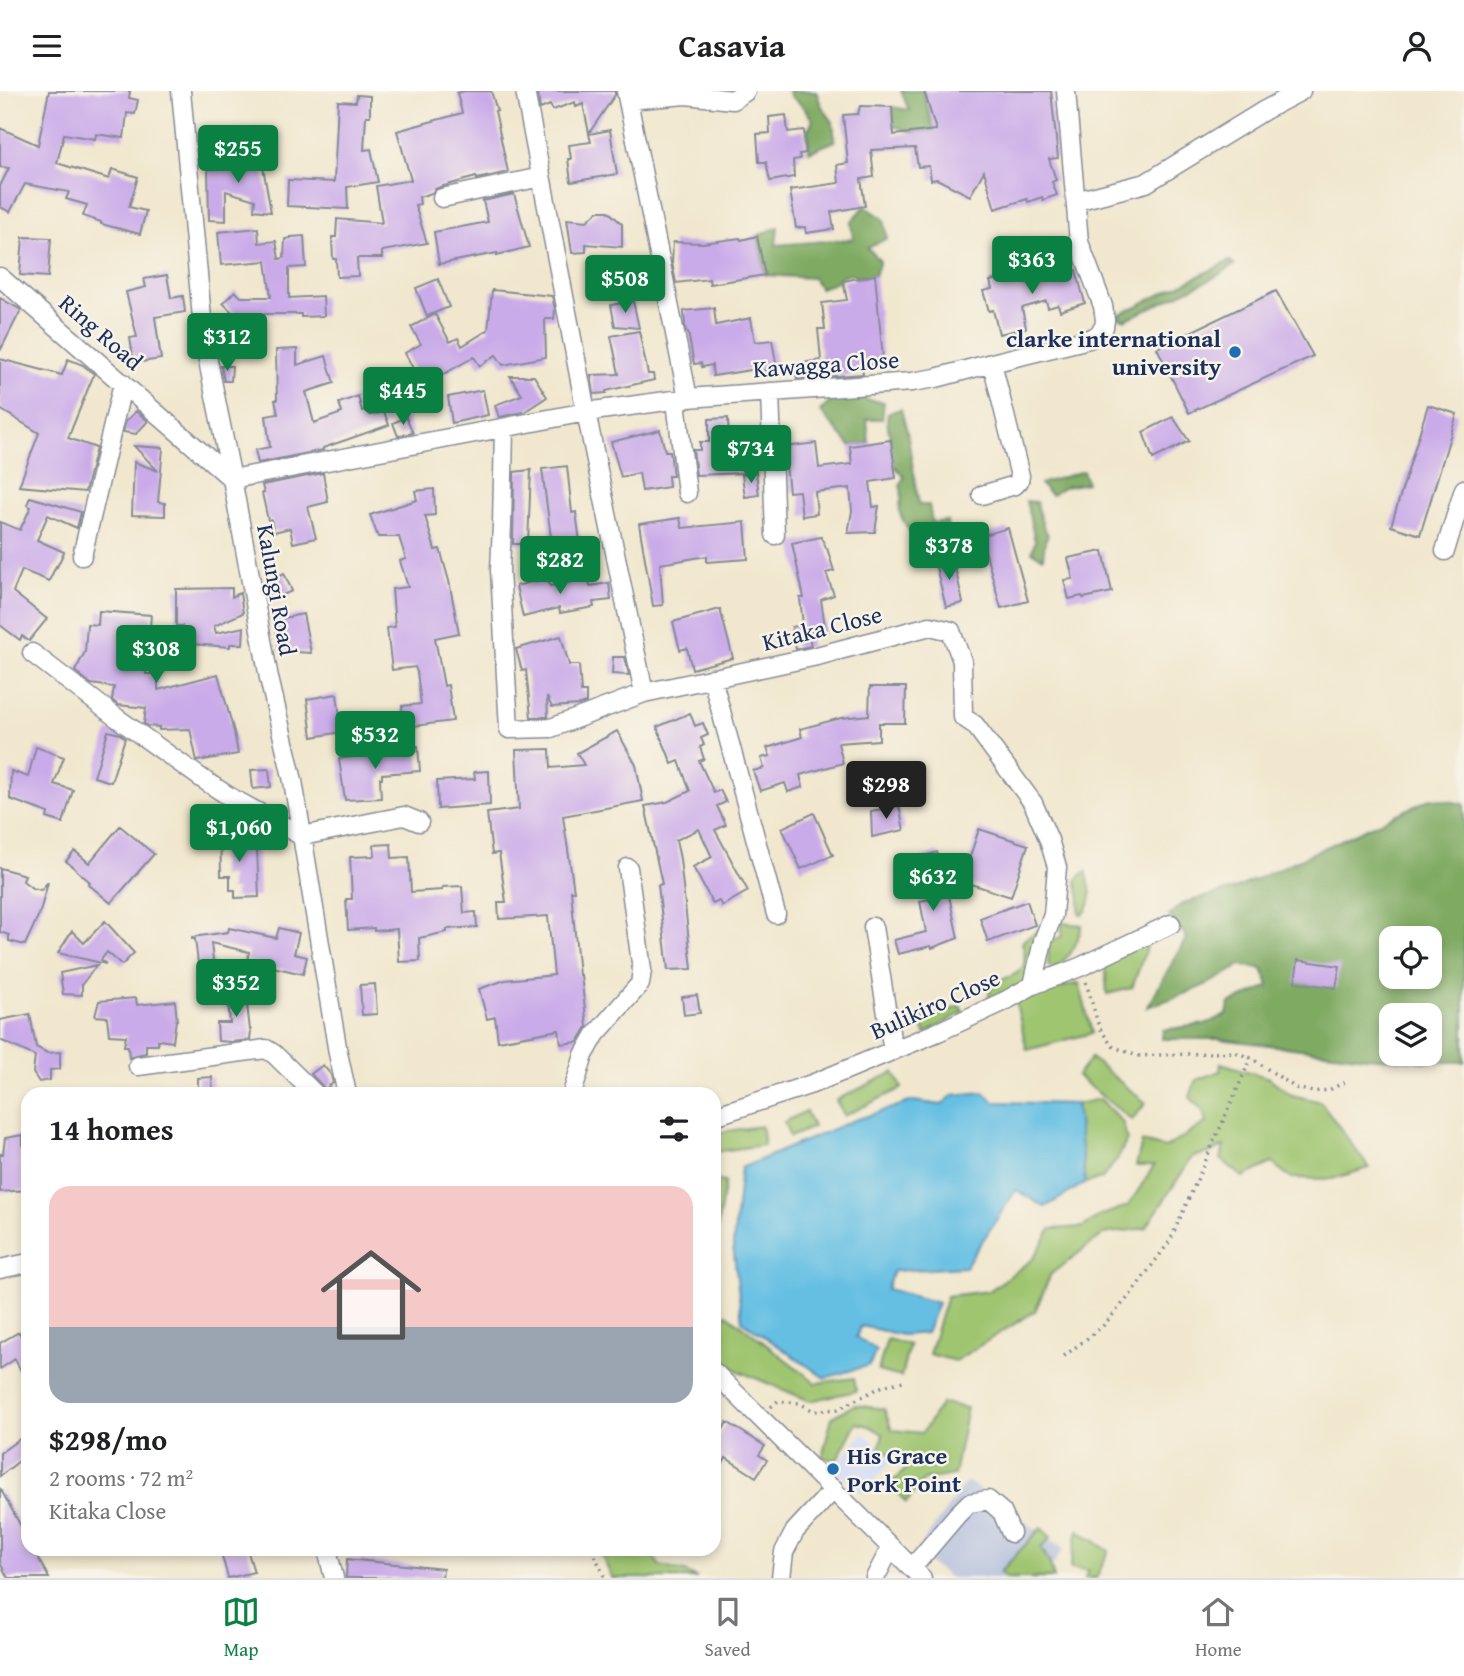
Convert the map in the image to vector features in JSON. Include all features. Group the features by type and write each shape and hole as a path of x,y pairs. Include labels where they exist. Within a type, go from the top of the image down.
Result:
{"street":[{"name":"Kalungi Road","path":"181,91 208,361 269,678 293,781 345,1087"},
{"path":"525,91 586,412 644,693"},
{"path":"687,493 682,399 627,95 686,95 733,100 746,91"},
{"name":"Kawagga Close","path":"232,479 586,412 682,399 936,379 1098,335 1105,320 1100,296 1079,242 1066,91"},
{"path":"1076,201 1146,183 1301,91"},
{"path":"442,198 541,177"},
{"name":"Ring Road","path":"0,278 232,479"},
{"path":"982,495 1015,485 1020,476 992,363"},
{"path":"82,556 123,383"},
{"path":"770,392 775,535"},
{"name":"Kitaka Close","path":"504,428 500,571 509,729 551,728 644,693 817,656 930,626 951,631 962,661 963,717 975,725 1032,803 1049,840 1056,867 1054,915 1043,941 1033,985"},
{"path":"1445,551 1464,489"},
{"path":"32,653 204,780 302,836 404,816 419,822"},
{"path":"712,678 776,914"},
{"path":"574,1087 584,1055 596,1034 640,984 642,970 628,868"},
{"name":"Bulikiro Close","path":"721,1114 813,1084 893,1051 1171,924"},
{"path":"873,927 893,1051"},
{"path":"138,1066 265,1049 274,1054 308,1087"},
{"path":"0,1269 21,1264"},
{"path":"721,1379 917,1573 957,1515 969,1503 988,1500 1002,1512 1011,1533"},
{"path":"781,1578 784,1552 795,1531 834,1489"},
{"path":"874,1578 891,1548"},
{"path":"329,1556 334,1578"}],"path":[{"path":"1080,967 1090,991 1099,1027 1112,1046 1137,1056 1235,1052 1251,1058 1296,1088 1313,1092 1329,1090 1347,1081"},
{"path":"1064,1356 1102,1327 1131,1294 1170,1241 1251,1058"},
{"path":"758,1416 778,1401 799,1403 814,1411 838,1409 883,1387 903,1381"},
{"path":"595,1556 605,1578"}],"shaded area":[{"path":"863,1433 893,1459 863,1494 833,1469"},
{"path":"967,1481 1064,1549 1044,1578 950,1578 915,1553"}],"green space":[{"path":"788,91 816,91 821,105 833,122 835,141 809,152 807,130 813,121"},
{"path":"901,91 923,91 934,130 913,132 893,126 892,107 909,110"},
{"path":"865,206 884,219 887,238 868,248 880,261 875,275 856,278 852,274 842,276 835,283 820,288 813,278 765,275 757,236 778,227 776,245 853,239 851,222"},
{"path":"1230,261 1234,265 1213,278 1125,320 1116,316"},
{"path":"849,386 866,400 884,402 882,419 867,419 869,443 850,446 820,411 828,404 837,387"},
{"path":"901,409 919,505 929,505 932,523 947,521 948,536 945,545 926,556 900,513 900,485 904,477 894,465 887,420 888,413"},
{"path":"1083,471 1087,483 1065,487 1051,495 1040,484"},
{"path":"1026,501 1036,502 1048,535 1043,558 1032,552 1035,541"},
{"path":"1432,798 1464,804 1464,1062 1442,1062 1442,1003 1379,1003 1379,1058 1219,1039 1162,1039 1163,1030 1205,1024 1227,1015 1229,1004 1269,986 1263,969 1241,965 1207,984 1147,1007 1187,937 1169,915 1183,903 1235,889"},
{"path":"1086,871 1090,900 1082,915 1079,913 1080,898 1076,880"},
{"path":"1062,923 1082,925 1073,950 1056,968 1048,966 1049,943 1062,936"},
{"path":"1039,930 1034,964 1047,975 988,1001 991,983 1014,975 1023,967 1025,953 1022,943"},
{"path":"1141,943 1147,946 1132,988 1107,994 1105,963"},
{"path":"1079,983 1092,1033 1027,1050 1015,999"},
{"path":"960,1006 963,1012 925,1034 921,1020"},
{"path":"1091,1058 1146,1103 1132,1120 1077,1076"},
{"path":"1221,1063 1269,1078 1292,1095 1321,1102 1369,1168 1332,1179 1291,1178 1272,1163 1243,1177 1221,1159 1224,1146 1192,1157 1146,1228 1104,1234 1051,1274 1035,1311 955,1361 929,1354 947,1296 989,1291 1033,1259 1051,1229 1083,1227 1099,1216 1128,1206 1154,1166 1136,1166 1142,1142 1165,1148 1207,1122 1204,1112 1190,1097 1196,1080 1220,1071"},
{"path":"894,1072 902,1088 844,1116 836,1100"},
{"path":"1100,1099 1123,1123 1127,1140 1117,1160 1101,1179 1085,1183 1076,1104"},
{"path":"806,1111 813,1127 790,1137 784,1122"},
{"path":"761,1126 764,1145 721,1151 721,1132"},
{"path":"721,1181 725,1182 721,1206"},
{"path":"727,1314 816,1383 854,1378 856,1391 810,1401 736,1370 721,1357 721,1316"},
{"path":"887,1339 909,1345 901,1377 878,1371"},
{"path":"942,1403 967,1408 954,1475 924,1480 906,1503 890,1484 915,1461 879,1450 883,1434 869,1426 856,1423 837,1460 822,1458 832,1417 854,1405 884,1409 892,1430 922,1433"},
{"path":"1041,1528 1051,1537 1041,1548 1054,1578 1006,1578 1000,1572"},
{"path":"1078,1530 1109,1551 1096,1578 1085,1578 1088,1570 1070,1568"},
{"path":"602,1556 653,1556 660,1566 697,1578 612,1578"}],"water":[{"path":"984,1092 994,1102 1076,1104 1085,1183 1045,1207 1016,1190 965,1267 893,1271 887,1289 938,1303 926,1333 902,1335 861,1326 856,1337 876,1350 870,1365 825,1378 742,1321 733,1245 741,1168 852,1121 913,1101 942,1105 953,1095"}],"building":[{"path":"49,91 130,91 129,98 138,100 135,114 127,113 124,138 96,134 95,139 64,134 57,163 109,179 112,169 138,177 129,207 146,211 140,234 101,224 83,216 87,205 66,199 69,192 25,184 10,212 0,207 0,186 9,168 0,167 0,128 38,145"},
{"path":"491,91 508,172 440,187 419,197 420,204 415,205 427,243 382,251 382,258 357,258 358,276 337,277 332,237 336,237 337,219 382,223 376,186 411,180 397,131 462,113 457,93"},
{"path":"537,91 615,91 615,95 589,133 583,104 576,107 575,102 553,110 550,105 540,109"},
{"path":"924,91 1051,91 1058,158 1049,159 1056,180 1052,182 1057,195 1028,202 1027,199 995,209 984,171 970,196 937,179 931,180 929,166 918,167 915,148 871,150 874,177 861,179 865,206 831,212 834,229 806,233 805,227 796,228 790,190 839,183 837,165 848,163 843,115 858,114 860,106 892,107 894,135 936,130"},
{"path":"357,95 370,96 370,116 366,116 364,150 371,149 378,182 347,187 348,209 287,206 288,180 334,182 338,101 356,102"},
{"path":"786,115 788,132 804,130 806,153 799,154 800,159 793,160 794,177 770,181 766,162 759,162 757,134 770,133 769,117"},
{"path":"610,130 617,174 571,182 569,145 591,142 589,134"},
{"path":"250,139 258,139 271,212 254,210 255,200 226,191 226,221 209,220 208,169 250,166"},
{"path":"514,194 529,247 439,264 434,232 488,222 483,201"},
{"path":"598,211 608,211 622,224 622,247 586,244 586,252 572,253 567,219 587,221"},
{"path":"258,228 259,243 276,241 279,259 284,258 285,239 304,236 306,267 289,268 289,298 323,296 324,316 254,314 244,324 223,303 235,291 241,297 271,297 266,261 221,265 218,232"},
{"path":"757,236 765,275 710,284 709,279 676,283 672,263 673,242 703,243"},
{"path":"23,237 51,238 48,277 20,275"},
{"path":"1062,267 1064,274 1076,270 1085,303 1060,311 1058,305 1048,308 1046,301 1022,308 1026,328 999,334 993,310 989,311 983,291 992,289 990,281 1008,276 1009,282 1022,280"},
{"path":"167,275 171,298 183,296 185,312 155,317 161,359 134,363 130,338 137,337 126,292 146,287 144,279"},
{"path":"875,275 883,359 874,359 875,365 862,367 863,374 797,379 794,364 821,360 818,329 825,329 822,303 847,300 843,281"},
{"path":"438,279 449,307 427,316 416,288"},
{"path":"492,290 552,296 554,319 545,319 546,357 503,365 496,355 480,366 474,357 442,375 441,370 431,376 428,370 417,376 405,353 421,344 411,327 435,314 450,342 458,338 462,346 488,330"},
{"name":"clarke international university","path":"1276,291 1313,356 1189,413 1157,348"},
{"path":"0,298 21,310 0,351"},
{"path":"633,301 639,328 615,326 611,305"},
{"path":"714,308 716,325 751,318 755,342 772,340 777,368 713,376 712,365 702,367 701,363 694,364 684,311"},
{"path":"639,331 648,374 653,374 654,380 594,394 591,375 619,374 611,336"},
{"path":"297,349 297,365 326,356 334,383 306,392 314,423 342,413 339,403 358,396 362,411 368,409 370,415 384,412 389,425 323,450 258,463 255,450 270,447 266,416 278,414 275,400 276,350"},
{"path":"0,359 62,375 68,359 83,365 94,374 68,438 96,448 85,492 19,486 39,433 0,409"},
{"path":"221,366 232,366 231,381 224,381"},
{"path":"510,376 534,376 547,397 524,412 499,417 495,405 522,395"},
{"path":"483,390 488,415 452,423 448,397"},
{"path":"1428,405 1457,414 1420,535 1391,526"},
{"path":"136,411 148,421 136,434 123,432 126,421"},
{"path":"406,417 413,433 398,436 393,423"},
{"path":"1173,417 1189,441 1153,459 1143,432"},
{"path":"728,418 729,442 745,441 746,473 696,475 693,450 700,450 700,442 709,442 709,419"},
{"path":"660,430 665,451 670,451 673,476 668,476 669,487 642,491 639,473 621,477 611,442"},
{"path":"891,440 896,478 870,482 873,507 879,506 875,532 848,533 852,511 850,488 815,492 817,514 802,516 799,491 789,492 784,447 816,443 819,468 852,464 850,446"},
{"path":"134,446 163,448 158,502 165,503 165,516 132,515 134,462 158,471"},
{"path":"567,466 572,513 576,512 580,542 552,545 542,469"},
{"path":"531,470 528,544 513,544 514,472"},
{"path":"756,472 759,495 745,497 742,475"},
{"path":"323,473 328,502 308,507 316,538 293,543 290,528 274,532 271,520 268,520 262,485"},
{"path":"434,489 435,515 425,516 435,550 440,549 459,633 435,638 444,686 448,685 453,721 414,726 413,722 403,724 402,706 421,704 417,672 415,667 392,670 387,628 395,627 392,589 408,587 400,561 406,559 399,537 378,537 370,515 417,500 415,491"},
{"path":"30,497 81,512 77,528 48,515 37,540 64,552 49,581 22,570 13,592 47,619 29,641 22,636 20,640 0,625 0,522 20,530 31,507 27,505"},
{"path":"680,518 682,528 745,522 748,559 707,562 707,556 660,564 663,605 653,606 639,524"},
{"path":"1008,528 1028,601 1001,608 981,536"},
{"path":"821,537 834,571 826,573 834,595 821,600 826,633 808,631 811,646 796,649 792,627 803,625 800,598 804,598 792,543"},
{"path":"1103,551 1112,592 1069,599 1064,580 1073,579 1068,558"},
{"path":"953,558 963,603 946,607 935,563"},
{"path":"284,573 292,591 267,602 263,583"},
{"path":"548,578 550,586 589,579 590,586 609,583 611,600 593,602 594,607 560,613 559,608 523,617 516,586"},
{"path":"232,588 232,597 240,593 243,613 214,626 216,633 244,627 243,644 230,644 230,647 179,643 182,626 176,626 176,589"},
{"path":"720,609 733,658 692,669 687,648 680,650 673,622"},
{"path":"99,611 151,615 146,674 158,674 158,690 218,674 238,754 197,761 190,729 159,730 159,727 144,724 146,708 118,705 112,700 114,687 91,684 75,671 85,652 87,624 98,625"},
{"path":"303,614 311,653 280,651 274,620"},
{"path":"561,636 569,665 579,665 581,692 586,692 586,703 552,707 547,697 548,717 531,717 526,670 522,671 516,649"},
{"path":"613,657 625,657 629,675 612,674"},
{"path":"870,687 906,687 905,723 879,723 879,740 838,743 843,763 800,775 803,787 788,792 785,783 760,791 753,771 764,768 761,758 770,756 767,748 802,737 800,729 841,718 869,715"},
{"path":"337,694 342,732 312,737 307,699"},
{"path":"690,713 695,726 703,723 708,735 701,738 704,745 700,747 704,759 699,761 714,793 720,790 726,802 717,806 726,825 715,830 748,891 722,906 719,901 713,904 693,867 712,857 699,829 676,840 692,969 668,970 658,885 662,884 645,806 667,802 690,791 679,761 672,764 657,727"},
{"path":"108,731 125,738 111,782 94,777"},
{"path":"617,731 636,765 643,801 563,816 574,891 571,891 579,975 587,1027 578,1042 561,1044 559,1030 498,1041 495,1017 487,1019 479,989 505,980 554,975 548,916 499,919 498,902 506,902 499,853 492,854 487,813 519,809 516,750 550,749 551,768 584,765 577,753"},
{"path":"418,746 420,771 382,774 381,798 345,800 339,759"},
{"path":"36,747 64,757 54,784 73,790 63,823 47,818 48,813 10,799 11,771 28,777"},
{"path":"269,769 271,787 253,789 251,770"},
{"path":"489,771 490,805 438,809 437,781 475,779 474,772"},
{"path":"899,806 904,830 872,837 871,811"},
{"path":"814,813 833,855 801,869 782,828"},
{"path":"235,820 234,849 257,848 259,897 235,898 235,890 230,890 230,876 221,876 220,821"},
{"path":"120,826 154,854 111,903 66,861 75,851 89,863"},
{"path":"979,829 1028,845 1011,897 962,881"},
{"path":"391,844 392,858 409,857 411,892 462,886 464,913 476,912 477,927 447,929 447,932 419,938 420,961 399,962 397,929 348,930 346,899 352,899 350,857 375,856 374,845"},
{"path":"937,852 958,938 932,948 931,946 898,954 894,940 926,932 920,901 936,898 922,857"},
{"path":"0,868 25,875 23,881 32,888 41,890 48,882 40,912 25,945 9,941 9,935 0,932"},
{"path":"1027,901 1035,925 988,942 980,918"},
{"path":"105,921 134,953 122,965 107,952 101,960 106,964 58,953 72,931 84,943"},
{"path":"229,928 276,938 279,928 299,933 294,954 307,957 303,974 247,961 249,952 211,943 214,969 199,971 195,939 192,937 228,932"},
{"path":"1298,960 1340,966 1336,988 1295,982"},
{"path":"97,965 82,984 82,995 63,994 60,973"},
{"path":"375,984 377,1014 362,1015 360,985"},
{"path":"245,988 250,1040 218,1041 217,1023 230,1023 227,991"},
{"path":"697,995 700,1013 684,1015 682,997"},
{"path":"136,998 137,1005 175,1001 177,1020 173,1042 158,1040 158,1045 146,1045 146,1053 129,1058 128,1046 124,1046 126,1036 109,1035 107,1017 95,1016 99,1001"},
{"path":"30,1014 36,1047 47,1053 60,1052 60,1069 50,1070 50,1080 39,1082 33,1073 35,1056 0,1040 0,1020"},
{"path":"323,1065 331,1075 333,1083 323,1087 311,1074"},
{"path":"212,1077 213,1087 198,1087 198,1078"},
{"path":"21,1135 21,1190 0,1192 0,1154 3,1154 5,1138"},
{"path":"19,1332 21,1371 15,1359 0,1369 0,1343"},
{"path":"727,1422 765,1446 759,1455 767,1460 756,1477 726,1458 721,1467 721,1433"},
{"path":"21,1438 21,1460 0,1476 0,1453"},
{"path":"0,1488 21,1526 21,1556 37,1556 49,1578 8,1578 0,1563"},
{"path":"222,1556 249,1556 254,1572 228,1578"},
{"path":"347,1559 443,1569 442,1578 346,1578"}],"place":[{"name":"clarke international university","path":"1235,352"},
{"name":"His Grace Pork Point","path":"833,1469"}]}
